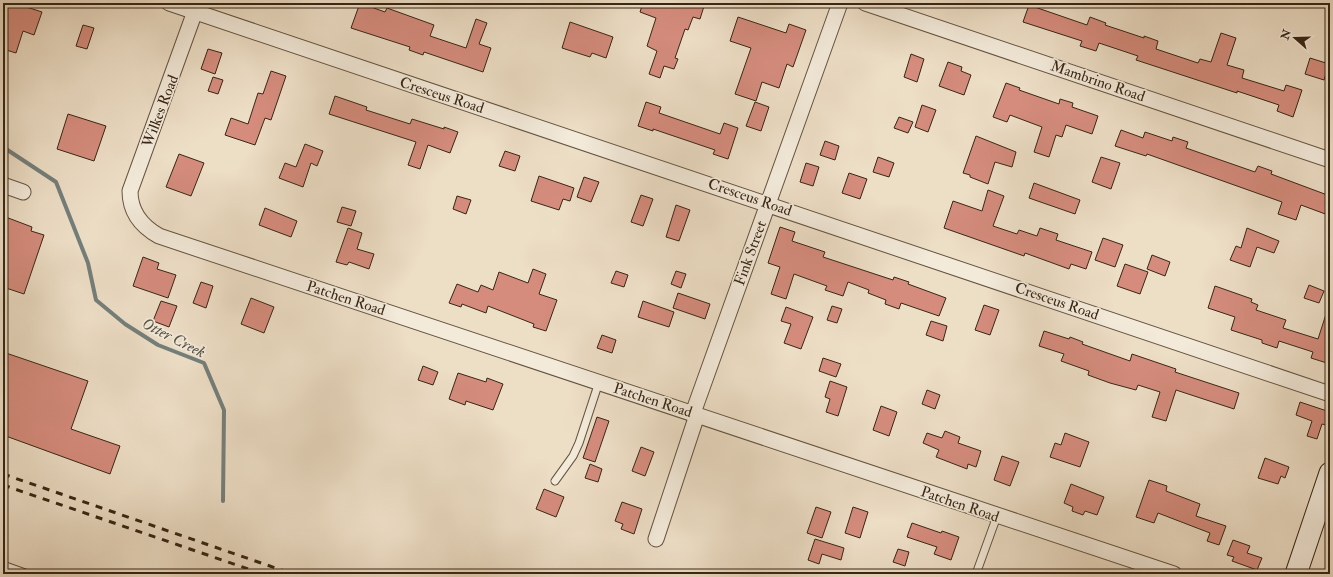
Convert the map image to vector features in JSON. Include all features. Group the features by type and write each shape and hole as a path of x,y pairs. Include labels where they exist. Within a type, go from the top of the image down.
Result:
{"street":[{"name":"Cresceus Road","path":"169,3 197,8 768,204 1330,394"},
{"name":"Fink Street","path":"656,539 695,414 840,3"},
{"name":"Mambrino Road","path":"865,3 1330,160"},
{"name":"Wilkes Road","path":"138,218 130,201 132,181 159,114 197,8"},
{"path":"3,185 23,192"},
{"name":"Patchen Road","path":"138,218 150,231 159,236 1174,574"},
{"path":"1296,574 1330,473"}],"lane":[{"path":"555,481 576,449 599,382"},
{"path":"976,574 997,516"},
{"path":"3,565 28,574"}],"building":[{"path":"3,3 14,3 42,12 34,35 23,31 16,53 3,49 3,37 6,27 3,26"},
{"path":"360,3 385,12 387,8 434,25 430,36 466,48 476,19 487,23 479,44 491,48 483,72 424,52 423,55 409,50 410,47 351,28"},
{"path":"643,3 705,3 700,19 693,17 688,30 685,29 675,58 678,59 674,69 664,66 660,78 649,74 657,51 647,46 656,18 640,12"},
{"path":"1029,5 1087,25 1090,17 1106,23 1105,25 1158,41 1156,49 1198,63 1200,59 1211,62 1221,33 1236,38 1227,65 1244,70 1242,78 1284,91 1286,85 1302,90 1293,117 1277,111 1279,105 1136,60 1138,56 1099,43 1096,51 1080,46 1082,41 1023,22"},
{"path":"738,17 786,33 789,24 806,30 793,67 787,64 779,88 762,82 756,101 735,94 751,48 730,41"},
{"path":"570,22 613,37 606,58 592,53 590,57 562,48"},
{"path":"83,25 94,28 87,49 76,46"},
{"path":"208,49 222,53 215,74 201,69"},
{"path":"911,54 924,59 917,82 904,77"},
{"path":"1310,58 1329,64 1324,80 1305,74"},
{"path":"948,62 962,67 961,71 971,75 964,95 939,86"},
{"path":"271,71 286,76 271,120 265,118 255,145 225,135 231,118 248,124 258,93 263,94"},
{"path":"213,77 223,80 218,94 208,91"},
{"path":"1006,83 1020,88 1019,90 1059,104 1060,99 1073,103 1072,107 1098,116 1092,134 1066,125 1062,137 1056,135 1049,157 1034,152 1042,127 1010,115 1007,122 993,117"},
{"path":"335,96 367,107 366,110 410,124 412,119 458,132 450,153 428,145 420,169 408,165 416,142 329,114"},
{"path":"646,102 661,107 659,113 720,134 724,123 738,128 728,159 713,154 715,150 653,129 653,131 638,126"},
{"path":"755,102 769,107 761,131 746,126"},
{"path":"922,105 936,110 928,132 915,127"},
{"path":"68,114 106,126 94,161 57,149"},
{"path":"899,117 913,122 908,133 894,128"},
{"path":"1121,130 1143,138 1145,132 1172,141 1173,137 1188,142 1186,148 1255,172 1258,166 1272,171 1271,174 1330,196 1330,208 1328,215 1301,205 1296,220 1278,214 1282,202 1147,154 1146,156 1115,146"},
{"path":"976,136 1016,152 1012,167 995,162 988,184 963,173"},
{"path":"825,141 839,146 835,160 820,155"},
{"path":"305,144 323,151 317,166 311,163 303,187 279,178 285,163 296,167"},
{"path":"505,151 520,156 515,171 499,166"},
{"path":"179,154 204,163 191,196 166,187"},
{"path":"878,157 894,163 889,177 873,172"},
{"path":"1101,157 1120,163 1111,189 1092,182"},
{"path":"806,163 819,167 813,186 800,182"},
{"path":"849,173 867,179 860,199 842,193"},
{"path":"539,176 574,188 570,201 563,199 559,210 531,201"},
{"path":"584,177 599,182 591,202 577,197"},
{"path":"1034,183 1080,200 1075,214 1029,198"},
{"path":"988,190 1004,196 993,226 1017,234 1019,230 1037,236 1040,228 1058,234 1056,240 1092,252 1086,269 1071,264 1069,269 1025,253 1024,256 944,228 953,201 982,211"},
{"path":"641,195 653,199 643,226 631,222"},
{"path":"457,196 471,200 466,214 453,209"},
{"path":"676,205 690,210 679,241 666,237"},
{"path":"342,207 356,211 351,226 337,222"},
{"path":"265,208 297,221 291,237 259,225"},
{"path":"3,216 32,227 31,231 44,235 24,294 3,287"},
{"path":"780,227 795,232 792,241 825,252 823,257 893,280 894,277 909,282 908,284 946,298 939,316 901,303 899,309 885,304 886,300 868,293 869,290 848,282 843,296 825,290 827,286 794,274 786,299 771,294 780,267 768,263"},
{"path":"348,228 362,233 357,249 374,254 369,269 349,262 347,265 336,262"},
{"path":"1247,228 1279,241 1274,253 1257,247 1250,267 1230,260 1236,246 1241,248"},
{"path":"1103,238 1123,245 1115,267 1095,260"},
{"path":"1152,255 1170,262 1165,276 1147,269"},
{"path":"143,257 159,263 157,269 176,275 168,298 133,286"},
{"path":"1125,264 1148,272 1140,294 1117,286"},
{"path":"533,269 546,274 539,294 557,300 546,331 533,327 534,324 488,306 486,313 462,304 461,307 449,303 457,284 478,292 481,285 493,290 499,272 528,283"},
{"path":"616,271 628,275 624,287 611,283"},
{"path":"676,271 686,274 681,288 671,284"},
{"path":"201,282 213,286 206,308 193,303"},
{"path":"1309,285 1324,291 1319,303 1304,298"},
{"path":"1215,286 1252,299 1251,302 1258,305 1256,310 1286,320 1283,328 1318,339 1328,308 1330,308 1330,364 1311,358 1313,352 1279,341 1277,348 1262,343 1262,340 1231,330 1235,317 1208,308"},
{"path":"678,293 710,304 705,319 673,308"},
{"path":"251,298 274,307 264,333 241,324"},
{"path":"161,301 177,306 169,327 153,321"},
{"path":"643,301 674,312 669,327 638,317"},
{"path":"984,305 999,310 990,335 975,330"},
{"path":"832,306 842,309 837,323 827,320"},
{"path":"786,307 813,317 801,349 784,343 791,324 781,321"},
{"path":"931,321 947,326 943,341 926,335"},
{"path":"1044,331 1069,339 1070,337 1083,342 1082,344 1130,361 1132,354 1176,369 1175,372 1239,393 1234,409 1176,390 1166,421 1152,417 1160,392 1138,385 1136,390 1110,383 1088,375 1089,371 1061,361 1064,354 1039,346"},
{"path":"602,335 616,340 612,353 597,348"},
{"path":"6,353 88,381 71,429 120,446 110,474 3,435 3,362"},
{"path":"823,358 841,364 836,377 819,371"},
{"path":"423,366 438,372 433,385 418,380"},
{"path":"458,373 486,382 487,378 503,384 493,410 466,401 465,405 449,399"},
{"path":"830,381 847,387 838,416 826,412 830,399 825,397"},
{"path":"927,390 940,395 935,409 922,404"},
{"path":"1300,402 1330,412 1326,425 1322,424 1317,439 1307,436 1312,421 1296,415"},
{"path":"881,406 897,412 889,436 873,430"},
{"path":"597,417 609,421 595,462 583,458"},
{"path":"945,431 960,437 958,443 981,451 976,467 968,464 967,469 936,457 939,450 923,443 927,433 942,438"},
{"path":"1065,433 1089,442 1080,467 1050,457 1055,443 1061,445"},
{"path":"641,447 654,452 645,476 632,471"},
{"path":"1002,456 1019,462 1010,486 994,480"},
{"path":"1265,458 1289,467 1285,478 1281,476 1278,484 1258,478"},
{"path":"590,464 602,469 598,482 585,478"},
{"path":"1149,480 1167,486 1166,491 1200,504 1196,516 1226,526 1219,545 1207,541 1210,533 1158,513 1154,523 1136,517"},
{"path":"1071,484 1104,497 1097,515 1085,511 1083,515 1072,511 1073,507 1064,503"},
{"path":"544,489 564,497 556,517 536,509"},
{"path":"622,502 642,509 634,534 621,529 623,524 615,521"},
{"path":"816,507 831,512 822,538 807,533"},
{"path":"853,507 868,512 860,538 845,533"},
{"path":"912,523 941,533 942,531 959,537 951,560 934,554 937,547 907,537"},
{"path":"815,539 844,548 841,560 822,554 819,564 808,560"},
{"path":"1233,540 1250,546 1247,553 1262,558 1257,570 1232,561 1234,557 1227,555"},
{"path":"898,549 909,552 905,566 893,562"}],"waterway":[{"name":"Otter Creek","path":"3,147 56,182 88,263 96,300 125,324 158,345 204,363 224,410 223,501"}],"railway":[{"path":"3,474 293,574"},
{"path":"3,485 263,574"}]}
